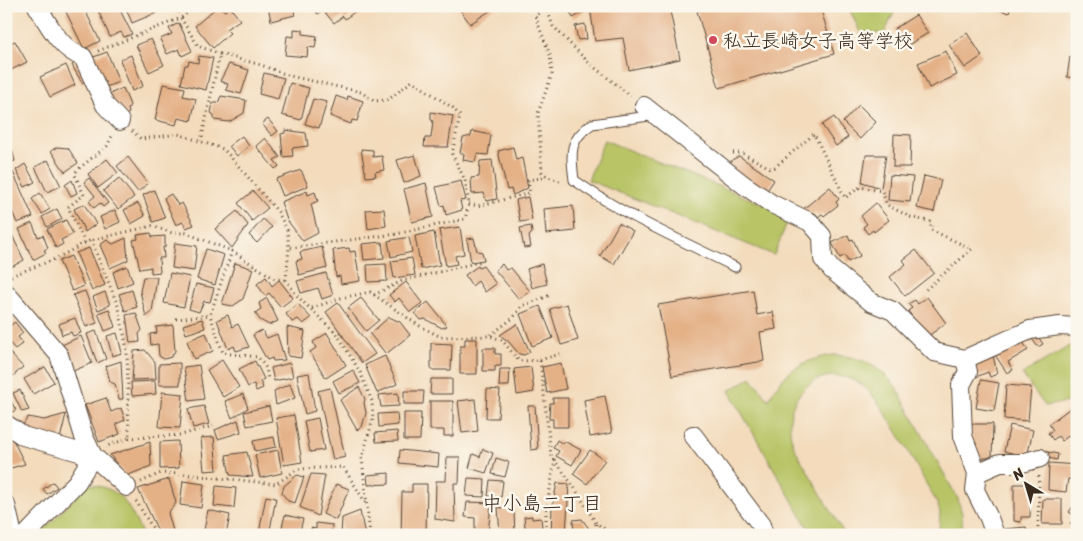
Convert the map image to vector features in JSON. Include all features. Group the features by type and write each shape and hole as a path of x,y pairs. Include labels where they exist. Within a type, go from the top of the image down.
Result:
{"street":[{"path":"37,6 54,33 72,54 83,57 105,105 120,121"},
{"path":"650,111 715,163 772,204 810,222 822,236 823,259 832,270 871,302 893,311 934,352 965,359 1030,330 1060,326 1077,328"},
{"path":"6,293 59,355 84,437 93,456 127,487"},
{"path":"965,359 968,372 961,385 963,436 977,473 975,490 995,535"},
{"path":"6,424 23,436 93,456"},
{"path":"693,435 761,525 764,535"},
{"path":"26,535 77,482 93,456"},
{"path":"977,473 1000,463 1022,462 1040,458"},
{"path":"6,505 13,535"}],"lane":[{"path":"650,111 592,124 583,130 576,137 572,148 574,180 591,192 665,233 735,267"}],"path":[{"path":"83,57 181,18 196,6"},
{"path":"574,180 562,182 548,177 542,172 538,113 552,74 550,55 535,16 546,7 553,26 584,58 650,111"},
{"path":"181,18 198,46 220,54 261,65 290,76 361,92 374,100 388,100 412,81 453,108 460,116 452,154 465,180 470,204 466,219 396,234 289,248"},
{"path":"201,141 220,54"},
{"path":"85,243 68,207 84,195 75,175 77,170 107,146 120,121 141,138 178,134 223,149 258,186 278,212 287,230 289,248 286,280"},
{"path":"715,163 731,153 742,154 770,168 775,167 814,134 845,198 860,187 882,191 887,205 910,217 931,222 931,230 972,249 922,292"},
{"path":"470,204 478,206 530,193 528,180 548,177"},
{"path":"6,278 55,259 91,240 152,226 172,232 186,233 232,251 275,279 286,280 338,334 360,372 372,401 373,419 362,458 370,535"},
{"path":"91,240 119,308 127,350 129,438"},
{"path":"232,251 210,314 223,353 258,357 266,368 268,379"},
{"path":"374,296 402,282 483,261"},
{"path":"311,308 341,298 370,292 418,325 440,337 490,336 502,340 519,361 540,360 560,354"},
{"path":"490,336 513,318 522,306 551,295"},
{"path":"176,319 210,314"},
{"path":"540,360 550,455 596,523 614,535"},
{"path":"93,456 98,450 129,438 181,435 213,426"},
{"path":"1038,527 1037,493 1040,458"},
{"path":"546,535 546,512 555,460"},
{"path":"157,535 127,487 161,474 276,484 298,469 343,467 367,505"},
{"path":"596,523 596,535"}],"green space":[{"path":"848,6 897,6 884,34 860,32"},
{"path":"604,140 790,215 774,255 588,180"},
{"path":"1077,339 1077,397 1068,402 1045,406 1022,374 1073,344"},
{"path":"833,355 852,357 869,364 883,373 896,387 958,499 962,514 963,535 939,535 940,512 936,501 890,421 870,392 862,385 846,378 830,376 816,380 804,389 795,401 790,416 790,433 796,451 845,535 812,535 729,391 751,377 769,400 780,382 795,368 812,360"},
{"path":"88,484 100,486 117,494 128,507 143,535 39,535"}],"building":[{"path":"78,6 83,6 100,41 84,49 66,12"},
{"path":"96,6 118,6 132,34 124,37 121,32 110,37"},
{"path":"125,6 154,6 156,13 132,23"},
{"path":"173,6 187,6 179,13"},
{"path":"218,6 225,11 230,7 240,20 226,29 230,33 213,48 195,26"},
{"path":"268,6 293,6 295,15 271,21"},
{"path":"312,6 355,6 357,10 345,19 343,16 334,23 323,10 318,14"},
{"path":"462,6 493,6 494,8 470,24 459,8"},
{"path":"567,6 586,6 587,10 573,18"},
{"path":"669,6 680,59 629,70 623,38 595,41 590,7"},
{"path":"714,6 820,6 834,54 719,88 697,11"},
{"path":"987,6 1011,6 1009,13"},
{"path":"916,15 928,33 905,47 894,29"},
{"path":"179,23 192,51 182,56 179,49 167,54 160,39 172,34 169,28"},
{"path":"585,24 587,39 578,40 575,26"},
{"path":"294,29 303,30 303,34 317,36 315,48 308,47 307,57 285,55 287,36 294,37"},
{"path":"967,33 982,56 965,68 949,45"},
{"path":"151,39 164,65 149,72 136,45"},
{"path":"15,41 27,62 9,71 6,66 6,45"},
{"path":"946,51 957,75 929,88 918,63"},
{"path":"107,52 119,82 103,88 91,58"},
{"path":"131,55 143,86 132,91 120,60"},
{"path":"199,56 213,58 206,90 181,84 185,65 188,65 189,61 198,63"},
{"path":"1070,57 1077,58 1077,78 1067,77"},
{"path":"78,62 87,79 82,83 72,65"},
{"path":"229,64 249,70 241,94 226,90 228,84 220,81"},
{"path":"66,65 75,85 50,97 40,77"},
{"path":"264,73 284,78 278,99 259,94"},
{"path":"290,83 309,88 301,120 282,115"},
{"path":"163,84 185,88 183,96 196,99 191,121 178,118 176,125 155,120"},
{"path":"123,88 130,105 129,113 121,118 107,95"},
{"path":"221,96 246,100 244,113 229,122 214,120 214,115 211,113 213,103 218,103"},
{"path":"336,96 347,100 348,96 363,101 357,121 352,120 351,124 330,116"},
{"path":"313,99 327,102 319,128 305,124"},
{"path":"859,105 876,122 860,139 843,122"},
{"path":"431,112 453,116 448,147 424,147 425,138 431,138 433,121 431,120"},
{"path":"834,117 848,137 836,146 822,125"},
{"path":"268,119 278,131 272,136 262,124"},
{"path":"285,130 306,133 308,146 292,148 293,156 283,157 281,134 285,133"},
{"path":"472,131 491,135 488,155 477,154 475,162 463,160 464,154 460,153 463,138 471,136"},
{"path":"894,134 911,135 910,167 893,167"},
{"path":"242,136 249,146 237,156 229,146"},
{"path":"265,138 280,157 274,160 279,166 275,169 256,146"},
{"path":"6,146 11,146 15,161 6,164"},
{"path":"57,147 68,148 78,163 65,172 51,151"},
{"path":"513,147 516,160 522,158 528,188 513,195 511,189 507,190 498,151"},
{"path":"361,149 373,150 373,157 382,156 384,170 375,172 376,176 366,177"},
{"path":"415,155 421,176 404,183 397,160"},
{"path":"866,155 886,155 881,188 862,182"},
{"path":"739,156 774,180 766,192 728,167 732,160"},
{"path":"128,157 148,183 138,192 117,166"},
{"path":"107,159 118,173 98,188 88,174"},
{"path":"48,160 61,186 47,192 35,167"},
{"path":"492,160 497,199 486,201 484,193 472,194 471,178 479,177 480,161"},
{"path":"25,164 35,182 25,187 16,170"},
{"path":"301,170 308,186 283,196 276,179"},
{"path":"13,172 33,217 17,223 6,197 6,177"},
{"path":"890,175 913,177 910,202 888,200"},
{"path":"924,176 941,180 934,212 917,208"},
{"path":"89,178 108,203 103,207 100,203 94,208 89,201 95,196 84,182"},
{"path":"119,178 134,197 118,209 103,191"},
{"path":"72,180 77,193 71,196 65,185"},
{"path":"461,181 466,200 460,201 462,210 446,215 444,205 441,206 436,187"},
{"path":"426,183 433,217 412,222 404,189"},
{"path":"830,187 839,199 836,202 838,205 824,216 822,214 818,217 815,213 809,218 802,210"},
{"path":"154,190 165,218 153,222 143,195"},
{"path":"253,191 268,208 252,221 238,203"},
{"path":"307,191 308,195 315,192 318,201 311,204 318,233 303,241 287,220 281,202"},
{"path":"40,193 50,209 42,214 32,199"},
{"path":"171,194 178,205 182,203 194,225 186,228 183,222 176,225 164,198"},
{"path":"528,197 532,220 520,222 516,200"},
{"path":"138,203 145,216 131,224 124,210"},
{"path":"876,203 889,220 874,232 873,230 868,234 863,227 867,224 861,216"},
{"path":"84,204 96,224 85,232 74,209"},
{"path":"573,206 575,231 546,234 544,209"},
{"path":"57,209 62,219 47,227 42,217"},
{"path":"384,209 386,226 368,229 366,210"},
{"path":"115,210 120,222 105,229 100,217"},
{"path":"237,211 248,225 232,248 215,229"},
{"path":"263,219 272,227 257,243 249,235"},
{"path":"66,220 73,234 61,240 63,244 56,248 47,229"},
{"path":"32,223 38,237 43,235 48,248 44,250 46,253 33,260 19,229"},
{"path":"619,223 633,231 614,264 600,256"},
{"path":"531,226 532,233 529,236 531,247 524,248 520,228"},
{"path":"460,227 464,254 455,256 457,264 446,266 439,230"},
{"path":"434,232 440,265 421,269 415,236"},
{"path":"11,233 24,260 6,270 6,235"},
{"path":"151,233 152,237 165,236 164,258 159,258 160,272 151,273 151,267 140,269 133,240 138,239 137,235"},
{"path":"848,235 850,240 853,239 860,256 848,262 845,255 840,258 832,243"},
{"path":"409,237 412,252 391,257 388,241"},
{"path":"126,238 128,260 110,268 100,245 107,240 113,244"},
{"path":"474,238 477,251 482,252 484,260 471,262 467,239"},
{"path":"382,242 384,258 364,260 362,244"},
{"path":"175,243 197,246 194,271 172,268"},
{"path":"322,247 327,268 299,275 296,261 302,259 300,252"},
{"path":"89,248 105,285 92,291 76,253"},
{"path":"349,248 350,252 355,251 360,281 341,284 340,276 336,277 333,250"},
{"path":"206,249 224,255 215,285 197,279"},
{"path":"916,250 934,273 905,296 890,277 906,264 903,260"},
{"path":"71,256 84,286 72,291 59,261"},
{"path":"412,258 415,275 394,278 391,261"},
{"path":"235,263 253,269 243,299 233,306 222,304"},
{"path":"386,264 387,281 368,282 367,265"},
{"path":"502,264 506,270 511,268 530,291 519,299 495,270"},
{"path":"542,264 547,284 532,288 527,269"},
{"path":"127,266 133,282 118,288 113,272"},
{"path":"478,266 479,268 483,266 496,284 485,292 478,281 472,286 465,275"},
{"path":"170,273 190,277 184,307 164,303"},
{"path":"326,273 333,295 322,299 318,288 301,293 297,281"},
{"path":"143,277 157,277 152,312 146,317 140,291"},
{"path":"266,277 272,286 279,280 293,298 281,307 269,293 265,296 257,284"},
{"path":"406,282 422,303 410,312 399,298 395,302 389,295"},
{"path":"196,284 214,288 210,302 204,301 199,312 189,309"},
{"path":"132,290 137,307 125,311 119,294"},
{"path":"753,290 757,315 773,312 776,329 760,332 764,361 672,376 658,305"},
{"path":"85,291 97,323 86,327 73,295"},
{"path":"105,292 110,305 98,310 93,297"},
{"path":"927,297 946,323 927,337 908,311 912,308 908,304 915,300 918,304"},
{"path":"267,298 278,321 269,325 260,320 255,313 261,309 259,303"},
{"path":"361,298 379,320 366,331 348,308"},
{"path":"428,302 447,326 442,328 425,319 421,320 415,313"},
{"path":"338,303 375,354 362,363 326,312"},
{"path":"298,304 311,318 303,324 298,319 292,322 286,314"},
{"path":"567,304 578,340 561,345 550,309"},
{"path":"540,306 553,338 532,346 520,314"},
{"path":"109,309 115,327 105,331 98,313"},
{"path":"136,313 142,330 139,334 140,342 130,343 126,315"},
{"path":"228,315 232,327 238,324 249,347 236,351 234,346 228,349 217,320"},
{"path":"389,317 400,322 410,335 386,354 370,334"},
{"path":"75,318 81,333 73,336 71,332 62,335 59,324"},
{"path":"202,319 205,328 186,334 183,325"},
{"path":"15,322 23,333 18,337 23,343 15,349 6,339 6,329"},
{"path":"517,324 530,352 524,355 519,354 500,335"},
{"path":"173,325 175,351 171,357 164,359 159,356 158,344 151,345 150,334 157,333 156,327"},
{"path":"287,327 305,331 301,358 288,356"},
{"path":"262,330 267,338 277,334 285,360 273,361 272,358 267,360 253,335"},
{"path":"96,331 106,359 97,363 87,334"},
{"path":"117,333 122,353 112,356 107,336"},
{"path":"206,333 213,351 194,359 187,341"},
{"path":"327,333 346,365 326,378 310,352 316,348 313,342"},
{"path":"1037,335 1043,344 1038,347 1032,339"},
{"path":"81,336 92,363 73,371 62,345"},
{"path":"465,339 477,339 477,374 460,374 460,346 465,346"},
{"path":"1021,339 1028,350 1008,362 1013,370 1007,373 995,355"},
{"path":"431,343 452,344 451,370 431,370"},
{"path":"483,348 495,348 495,354 501,354 501,366 495,366 495,371 483,371"},
{"path":"6,349 23,367 13,376 6,368"},
{"path":"145,350 155,362 156,379 132,380 134,351"},
{"path":"993,355 997,374 990,377 988,372 976,377 971,363"},
{"path":"385,356 397,384 377,393 365,365"},
{"path":"222,360 239,387 223,397 207,370"},
{"path":"121,361 123,399 119,399 115,384 110,382 106,366"},
{"path":"255,361 264,379 260,381 263,388 256,391 254,384 248,387 239,369"},
{"path":"180,363 180,385 159,385 159,364"},
{"path":"290,363 293,377 274,381 271,368"},
{"path":"561,363 566,389 547,393 542,367"},
{"path":"199,365 204,399 189,401 184,367"},
{"path":"45,367 54,382 33,394 24,379"},
{"path":"531,367 534,392 517,395 514,369"},
{"path":"500,369 510,369 509,386 499,386"},
{"path":"353,370 360,383 339,393 333,381"},
{"path":"309,373 315,411 305,414 297,375"},
{"path":"431,379 452,379 452,394 430,394"},
{"path":"981,380 999,383 994,411 976,408"},
{"path":"155,381 156,394 132,396 131,382"},
{"path":"290,384 295,398 276,405 274,391"},
{"path":"1006,385 1031,387 1028,421 1004,419"},
{"path":"359,387 365,399 366,413 362,427 357,430 340,400"},
{"path":"330,388 345,457 333,460 318,391"},
{"path":"487,389 500,390 498,418 486,418"},
{"path":"20,390 29,410 22,412 13,393"},
{"path":"404,391 424,391 423,404 404,404"},
{"path":"162,392 183,394 180,428 159,427"},
{"path":"6,393 16,410 6,415"},
{"path":"398,393 399,406 381,407 379,395"},
{"path":"243,394 248,408 232,418 225,401"},
{"path":"605,396 612,433 590,437 584,400"},
{"path":"106,398 111,412 121,408 125,420 116,424 120,434 99,442 85,405"},
{"path":"553,398 568,398 568,427 553,427 553,419 549,419 550,403 553,403"},
{"path":"475,399 478,431 462,433 458,401"},
{"path":"430,401 453,401 453,436 444,436 444,430 430,430"},
{"path":"1077,403 1077,429 1062,441 1058,436 1053,440 1048,433 1053,430 1049,424"},
{"path":"204,406 209,424 193,428 188,409"},
{"path":"269,406 272,421 247,426 244,412"},
{"path":"528,406 535,406 538,449 531,450"},
{"path":"397,413 398,425 379,427 378,414"},
{"path":"404,413 421,413 420,440 404,440"},
{"path":"66,414 59,443 20,430 28,417 44,420"},
{"path":"294,415 302,462 284,465 276,418"},
{"path":"318,418 324,450 310,452 304,421"},
{"path":"238,420 241,432 218,439 215,430"},
{"path":"970,424 993,424 992,458 976,458"},
{"path":"1010,425 1033,430 1027,457 1004,451"},
{"path":"397,431 398,441 376,442 375,433"},
{"path":"6,434 10,434 25,464 8,469"},
{"path":"214,437 217,470 204,471 201,438"},
{"path":"274,437 276,447 255,451 253,441"},
{"path":"557,440 563,444 564,441 581,450 572,465 556,456 559,451 553,448"},
{"path":"178,441 179,468 160,469 160,442"},
{"path":"150,442 151,466 126,476 110,455"},
{"path":"483,449 493,453 486,473 469,468 473,454 480,457"},
{"path":"278,450 282,473 260,478 255,455"},
{"path":"400,450 439,454 438,467 399,463"},
{"path":"590,450 605,460 587,484 573,474"},
{"path":"247,452 253,477 230,475 226,455"},
{"path":"1048,452 1058,454 1057,460 1048,458"},
{"path":"447,457 460,457 459,483 454,483 455,522 435,519 436,481 446,481"},
{"path":"496,458 509,462 505,477 492,474"},
{"path":"1049,463 1077,465 1077,480 1068,479 1066,492 1048,490"},
{"path":"389,473 389,484 368,485 367,475"},
{"path":"311,474 325,475 318,516 300,507"},
{"path":"297,475 304,477 295,503 288,501 282,493 284,486"},
{"path":"468,478 485,479 484,497 466,496"},
{"path":"169,479 176,503 168,513 173,531 160,535 138,489"},
{"path":"490,480 503,481 501,497 488,496"},
{"path":"183,481 204,484 201,508 180,505"},
{"path":"53,482 57,487 47,494 43,489"},
{"path":"557,483 569,484 566,535 551,535 552,508"},
{"path":"336,484 349,489 336,520 323,514"},
{"path":"412,484 427,484 426,535 401,535 402,492 412,492"},
{"path":"1014,484 1031,484 1030,517 1021,517 1021,522 1014,521"},
{"path":"216,486 236,488 234,508 214,506"},
{"path":"266,496 276,498 269,535 259,533"},
{"path":"1043,499 1062,499 1062,524 1042,524"},
{"path":"1077,501 1077,528 1070,524 1075,516 1069,512"},
{"path":"467,502 491,503 488,535 475,535 475,518 465,517"},
{"path":"498,507 514,511 515,535 500,535"},
{"path":"208,510 230,515 226,535 203,535"},
{"path":"360,511 365,535 341,535 342,518"},
{"path":"285,515 303,519 299,535 280,535"},
{"path":"532,516 532,519 541,518 543,535 526,535 524,517"},
{"path":"582,519 590,530 590,535 574,535 573,520"},
{"path":"316,523 332,525 331,535 310,535 311,528 316,529"},
{"path":"1026,527 1027,535 1005,535 1005,529"}],"place":[{"name":"私立長崎女子高等学校","path":"713,40"}],"district":[{"name":"中小島二丁目","path":"542,503"}]}
